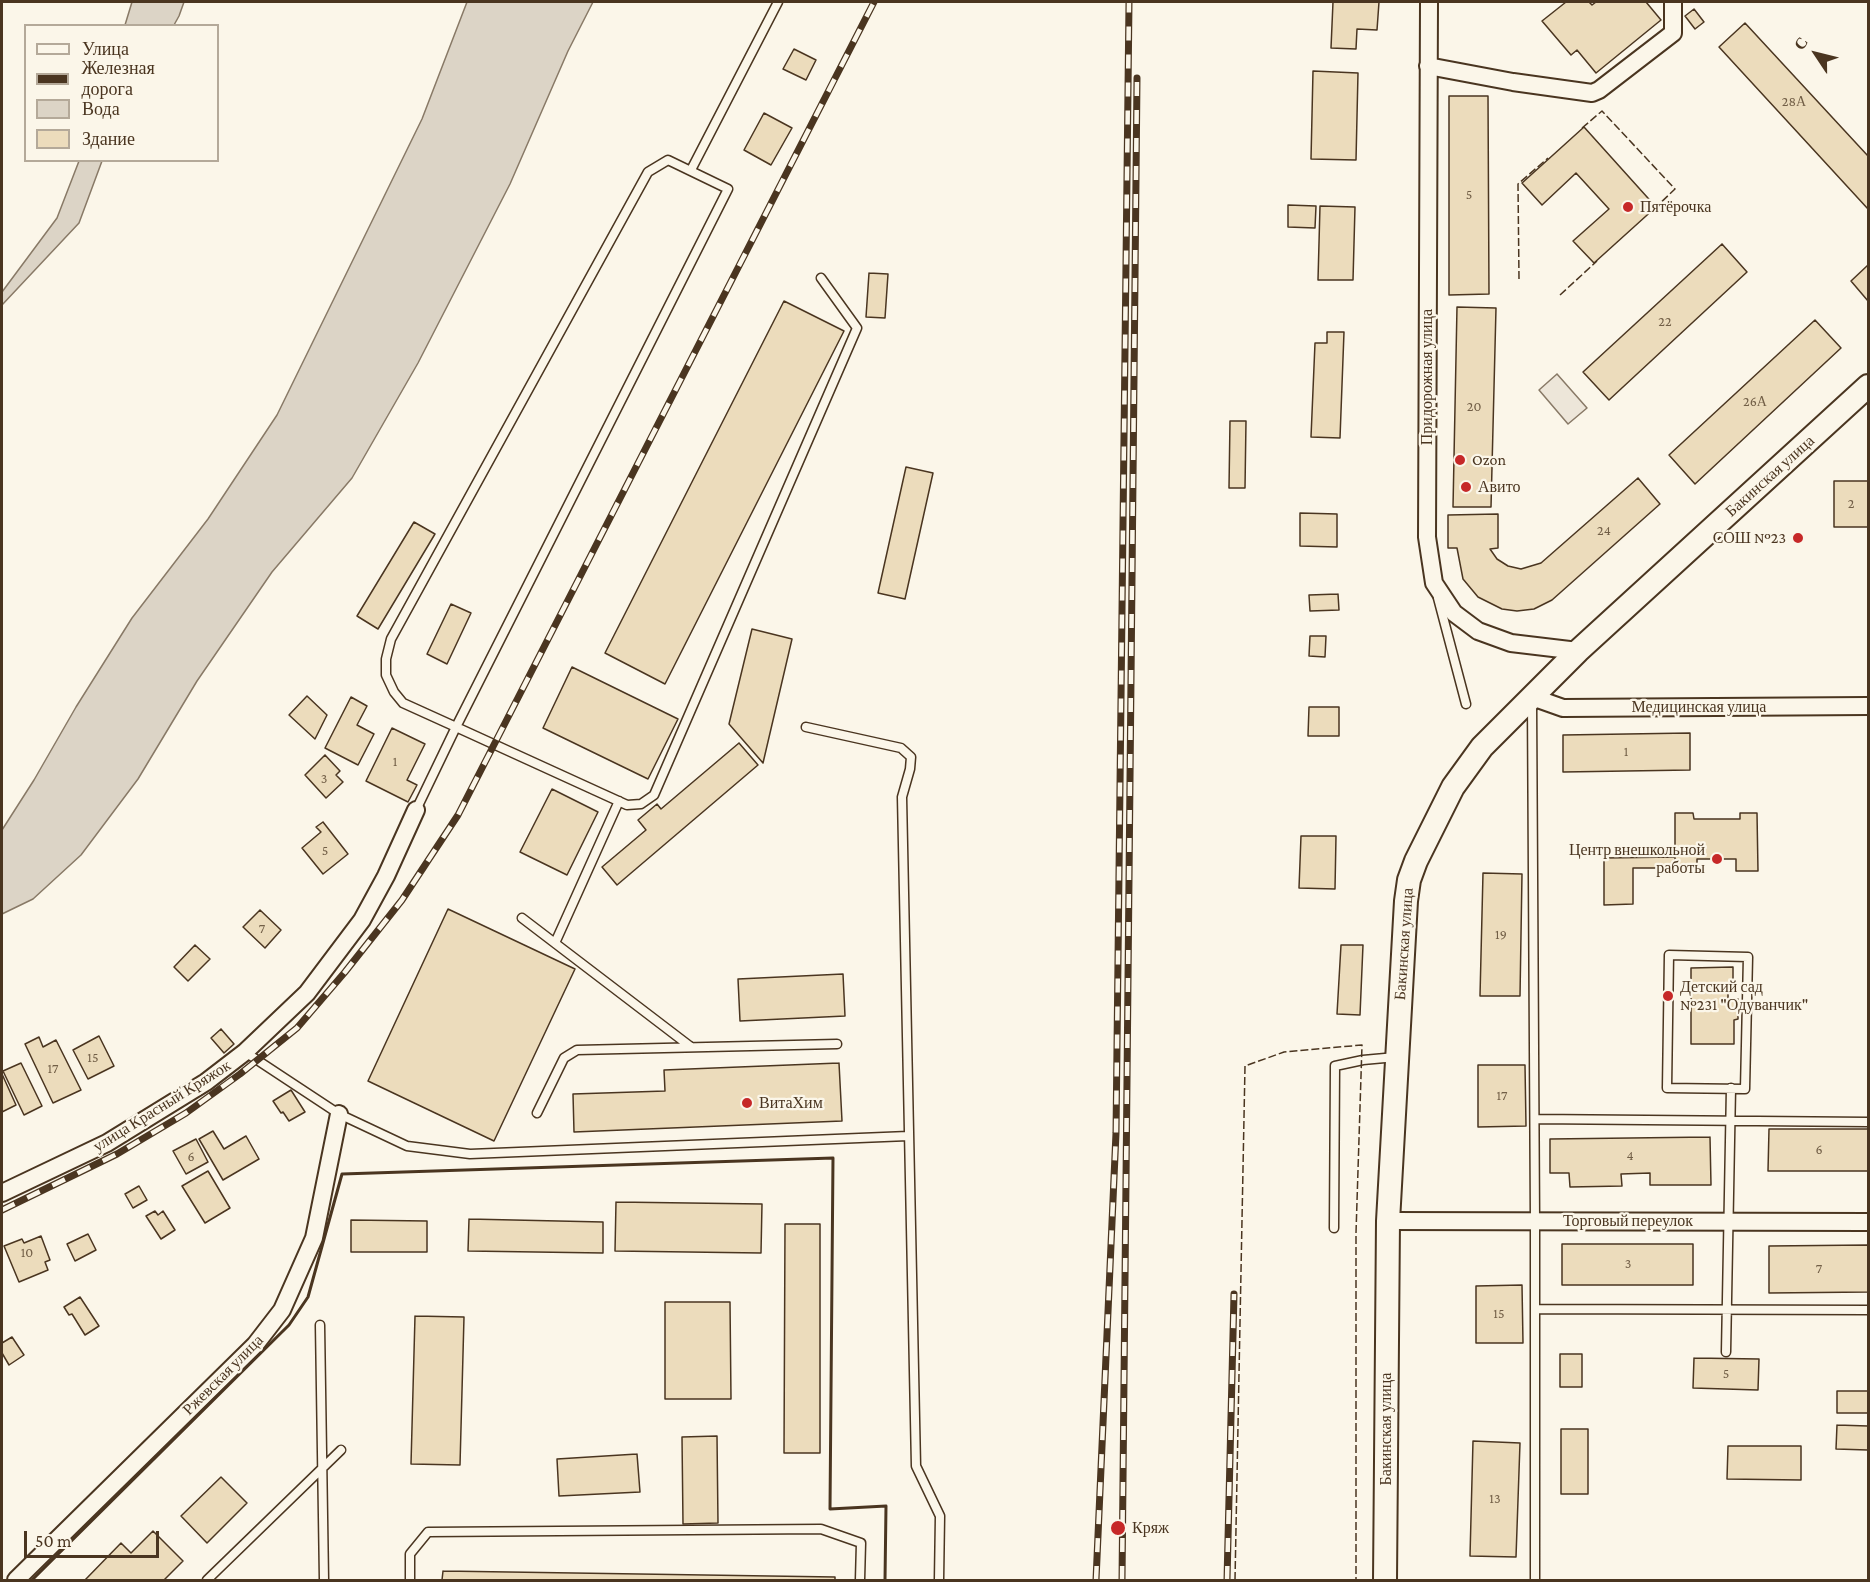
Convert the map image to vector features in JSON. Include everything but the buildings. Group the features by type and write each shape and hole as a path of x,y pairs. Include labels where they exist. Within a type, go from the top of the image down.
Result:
{"main road":[{"name":"Бакинская улица","path":"1385,1581 1388,1221 1406,900 1409,880 1416,861 1453,787 1482,747 1578,651 1869,386"}],"street":[{"name":"Придорожная улица","path":"1429,2 1427,537 1434,583 1454,613 1478,632 1511,643 1578,651"},
{"path":"1428,66 1513,82 1592,93 1673,33 1673,2"},
{"name":"Медицинская улица","path":"1532,697 1563,708 1869,706"},
{"name":"улица Красный Кряжок","path":"2,1193 107,1143 206,1082 244,1052 307,993 362,920 386,876 416,810"},
{"name":"Ржевская улица","path":"15,1581 255,1344 282,1310 314,1238 339,1114"},
{"name":"Торговый переулок","path":"1388,1221 1869,1222"}],"lane":[{"path":"691,170 778,2"},
{"path":"416,810 456,727 728,189 668,160 648,172 391,639 386,659 386,675 394,692 403,703 456,727 619,801 627,805 641,804 654,795 857,328 821,278"},
{"path":"1434,583 1466,704"},
{"path":"1532,697 1535,1581"},
{"path":"806,727 901,748 911,757 902,797 916,1466 940,1516 939,1581"},
{"path":"555,943 619,801"},
{"path":"522,918 691,1047"},
{"path":"1669,956 1748,957 1745,1089 1731,1089 1667,1088 1669,956"},
{"path":"537,1113 564,1058 577,1050 837,1044"},
{"path":"244,1052 339,1114 407,1146 470,1154 908,1136"},
{"path":"1334,1228 1335,1066 1397,1056"},
{"path":"1726,1352 1731,1089"},
{"path":"1535,1119 1869,1122"},
{"path":"1535,1309 1869,1310"},
{"path":"320,1325 324,1581"},
{"path":"207,1581 342,1450"},
{"path":"410,1581 410,1554 428,1532 821,1529 861,1542 860,1581"}],"shaded area":[{"path":"1557,374 1587,408 1568,424 1539,390"}],"water":[{"path":"132,2 184,2 175,24 125,24"},
{"path":"467,2 593,2 568,51 510,184 418,363 352,478 272,572 197,681 138,779 81,855 33,899 2,914 2,830 132,618 208,519 277,415 422,119"},
{"path":"79,162 102,162 79,223 2,305 2,292 57,218"}],"railway":[{"path":"2,1210 117,1154 186,1113 240,1074 297,1028 402,900 458,815 874,2"},
{"path":"1096,1580 1116,1133 1129,2"},
{"path":"1122,1580 1137,78"},
{"path":"1227,1580 1234,1294"}],"fence":[{"path":"1582,128 1602,111 1675,189 1655,208"},
{"path":"1519,279 1518,184 1548,158"},
{"path":"1560,295 1597,261"},
{"path":"1235,1580 1245,1066 1284,1052 1362,1045 1356,1233 1356,1580"}],"wall":[{"path":"32,1580 289,1325 308,1297 342,1174 833,1158 830,1509 886,1506 885,1580"}],"place":[{"name":"Пятёрочка","path":"1628,207"},
{"name":"Ozon","path":"1460,460"},
{"name":"Авито","path":"1466,487"},
{"name":"СОШ №23","path":"1798,538"},
{"name":"Центр внешкольной работы","path":"1717,859"},
{"name":"Детский сад №231 \"Одуванчик\"","path":"1668,996"},
{"name":"ВитаХим","path":"747,1103"},
{"name":"Кряж","path":"1118,1528"}]}
